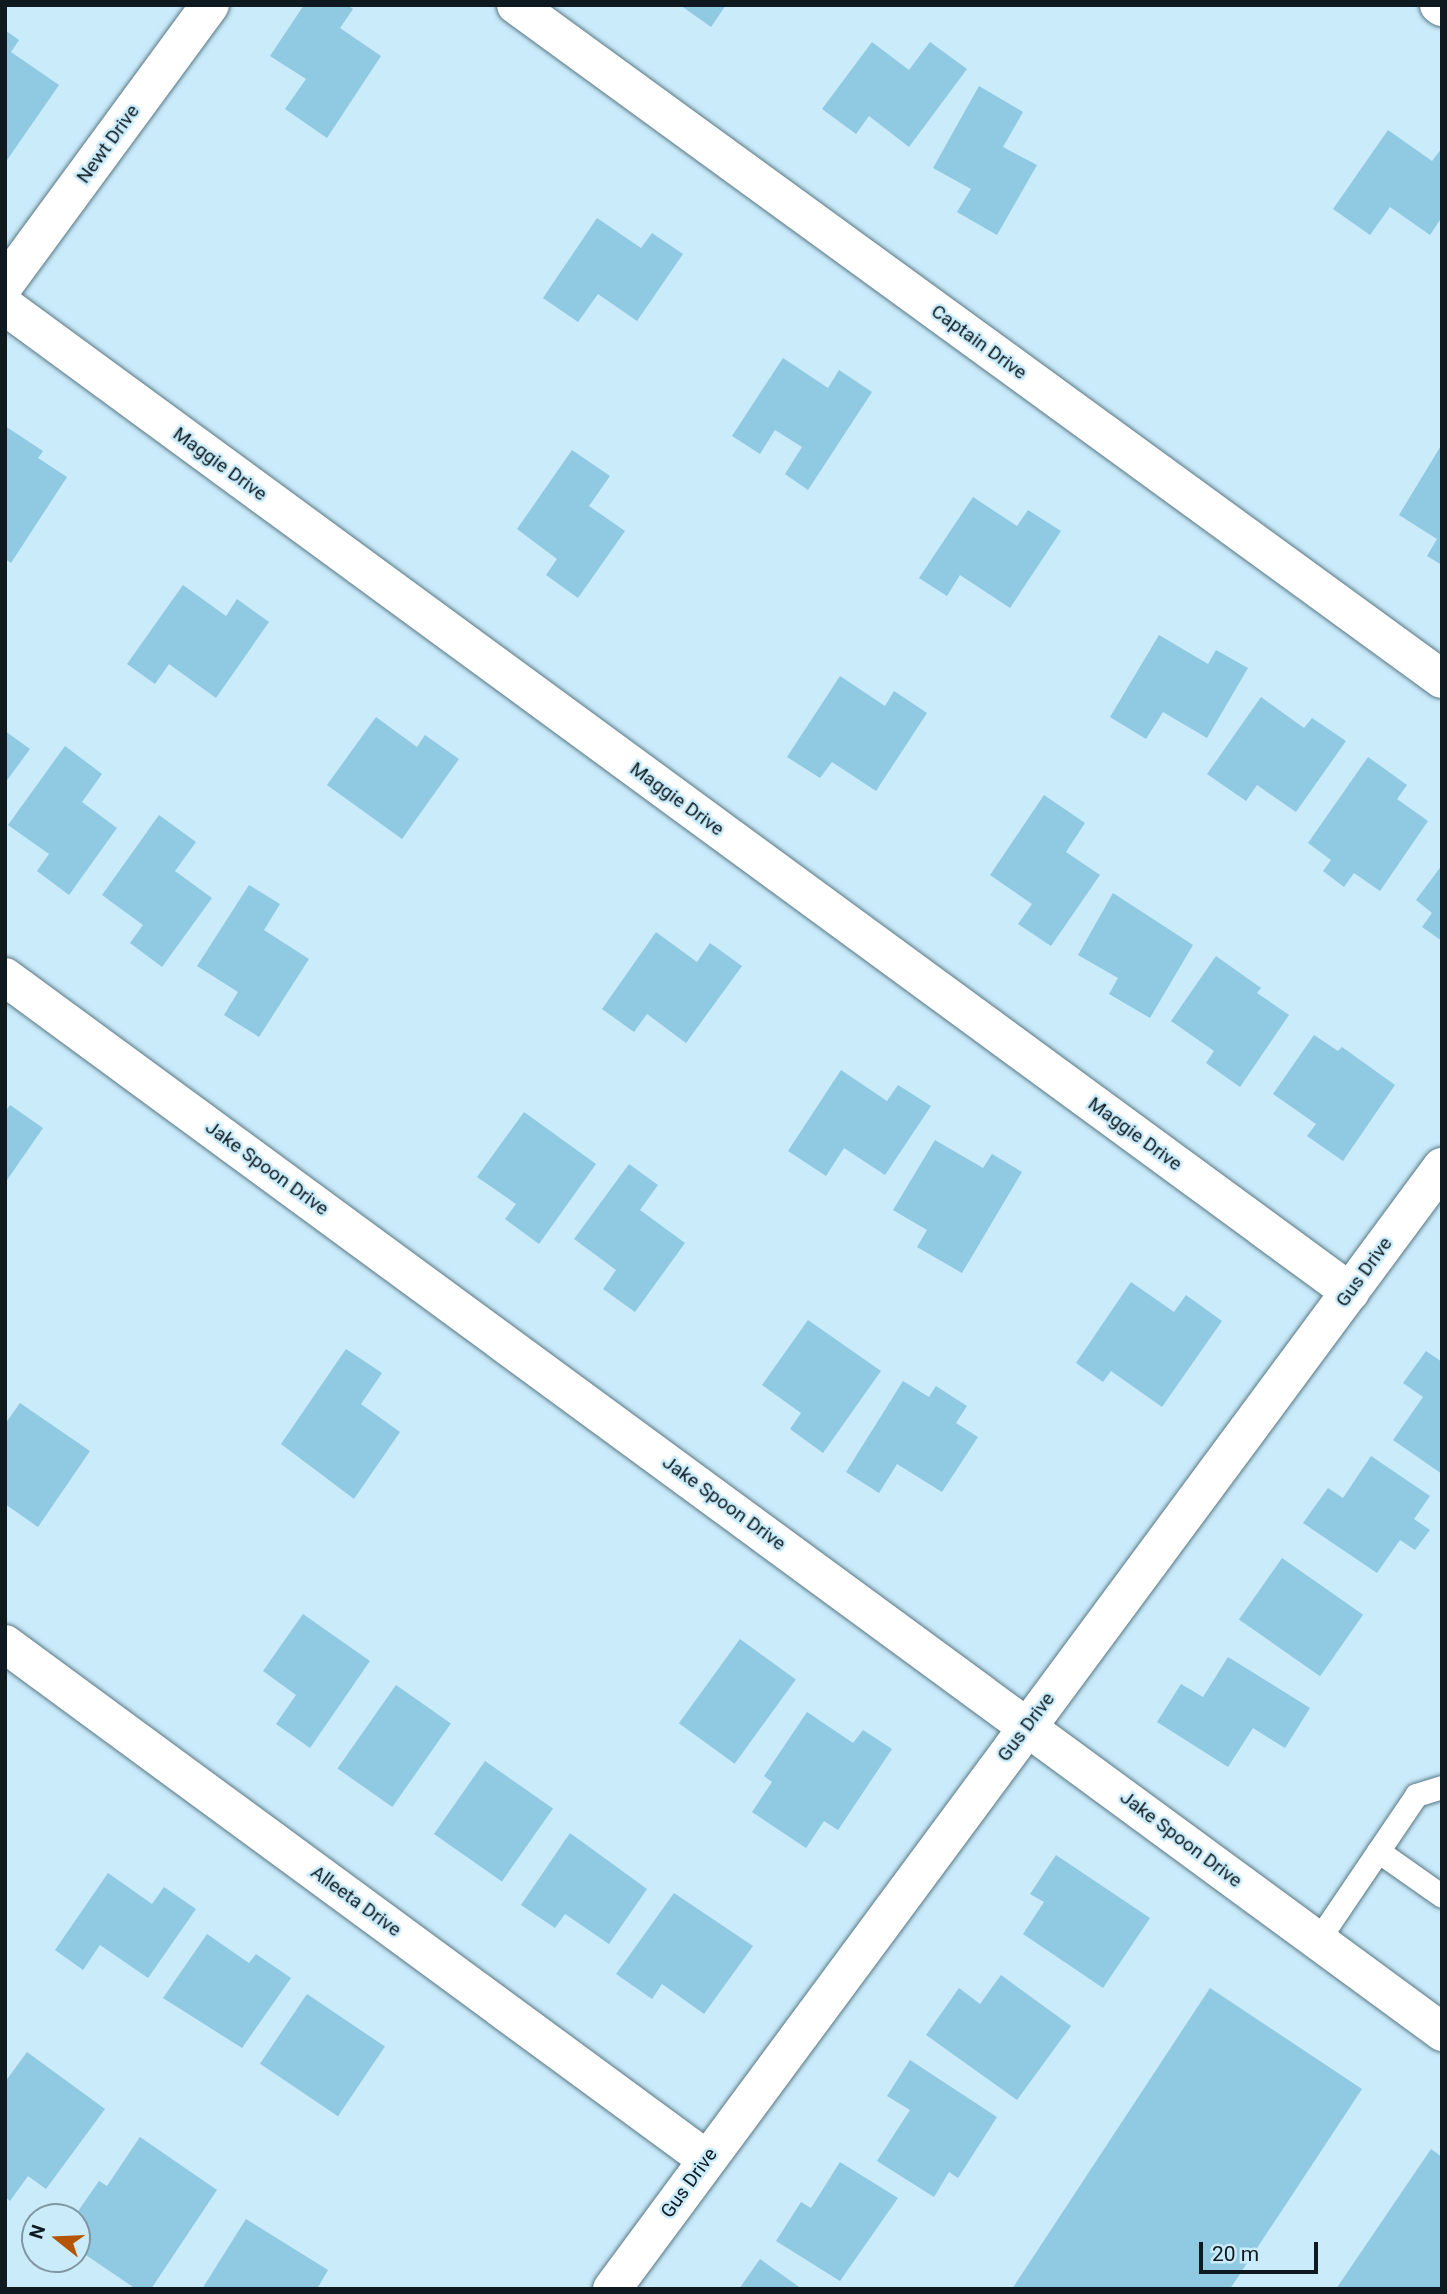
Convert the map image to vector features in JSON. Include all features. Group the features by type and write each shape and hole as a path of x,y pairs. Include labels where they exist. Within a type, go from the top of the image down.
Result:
{"street":[{"name":"Newt Drive","path":"5,284 210,5"},
{"name":"Captain Drive","path":"516,5 1442,678"},
{"name":"Maggie Drive","path":"5,306 1350,1292"},
{"name":"Jake Spoon Drive","path":"5,977 1442,2032"},
{"name":"Gus Drive","path":"612,2289 1442,1167"},
{"name":"Alleeta Drive","path":"5,1644 706,2159"}],"lane":[{"path":"1318,1940 1416,1795 1442,1787"},
{"path":"1378,1851 1442,1896"}],"building":[{"path":"304,5 347,5 353,9 340,28 381,56 327,138 285,109 306,79 270,56"},
{"path":"680,5 726,5 711,27"},
{"path":"5,30 19,40 11,52 59,85 5,163"},
{"path":"872,42 909,70 930,42 967,69 909,147 869,116 856,134 822,109"},
{"path":"979,86 1023,112 1003,147 1037,165 997,235 957,212 971,189 933,168"},
{"path":"1388,130 1432,161 1442,148 1442,217 1430,235 1390,207 1370,235 1333,209"},
{"path":"597,218 641,248 652,233 683,254 637,321 598,294 578,322 543,298"},
{"path":"783,358 828,388 839,370 872,392 808,490 785,474 802,447 775,430 760,454 732,436"},
{"path":"5,426 43,451 38,458 67,477 11,563 5,559"},
{"path":"1442,444 1442,565 1427,556 1437,539 1399,515"},
{"path":"572,450 610,476 589,506 625,531 578,598 546,575 557,559 517,529"},
{"path":"973,497 1017,526 1028,510 1061,531 1010,608 960,575 947,596 919,578"},
{"path":"183,585 226,616 237,599 269,622 216,698 169,664 155,684 127,664"},
{"path":"1159,635 1208,664 1216,650 1248,668 1207,738 1163,712 1146,739 1110,717"},
{"path":"840,676 885,706 894,691 927,713 876,791 832,762 820,778 787,757"},
{"path":"1261,697 1304,728 1312,718 1346,741 1296,812 1257,785 1246,801 1207,774"},
{"path":"376,717 417,747 425,735 459,759 402,839 327,785"},
{"path":"5,731 30,749 5,783"},
{"path":"65,746 102,774 82,802 117,828 69,895 37,871 49,854 8,825"},
{"path":"1368,757 1407,785 1397,799 1428,821 1380,891 1354,873 1344,887 1323,871 1331,860 1308,843"},
{"path":"1044,795 1085,823 1066,852 1100,875 1051,946 1018,924 1032,904 990,875"},
{"path":"159,815 196,842 175,871 212,898 162,967 130,943 143,925 102,895"},
{"path":"1442,865 1442,941 1422,927 1432,913 1416,900"},
{"path":"249,885 280,904 264,930 309,959 259,1037 224,1015 238,992 197,966"},
{"path":"1113,893 1193,945 1150,1018 1109,994 1118,978 1078,955"},
{"path":"656,932 697,962 710,943 742,966 686,1043 647,1014 634,1032 602,1009"},
{"path":"1216,956 1261,988 1257,993 1289,1015 1240,1087 1206,1063 1214,1051 1171,1021"},
{"path":"1314,1035 1338,1051 1342,1047 1395,1085 1343,1161 1307,1136 1316,1124 1273,1094"},
{"path":"841,1070 887,1101 898,1085 931,1106 885,1175 844,1148 826,1176 788,1151"},
{"path":"10,1105 43,1128 5,1183 5,1112"},
{"path":"524,1112 596,1164 539,1244 505,1219 516,1204 477,1177"},
{"path":"935,1140 983,1168 992,1154 1022,1172 962,1273 917,1247 927,1230 893,1210"},
{"path":"629,1164 658,1185 640,1210 685,1243 635,1312 603,1289 616,1270 574,1239"},
{"path":"1131,1282 1174,1312 1186,1295 1222,1321 1162,1407 1111,1371 1103,1382 1076,1363"},
{"path":"808,1320 881,1371 823,1453 790,1429 801,1413 762,1385"},
{"path":"346,1349 382,1373 361,1404 400,1432 354,1499 281,1444"},
{"path":"1426,1351 1442,1362 1442,1474 1393,1440 1423,1397 1403,1383"},
{"path":"903,1381 929,1397 936,1386 967,1406 956,1423 978,1437 942,1492 897,1464 879,1493 846,1472"},
{"path":"20,1403 90,1451 38,1527 5,1504 5,1424"},
{"path":"1371,1456 1430,1496 1414,1519 1430,1530 1415,1550 1400,1540 1377,1573 1303,1523 1328,1488 1343,1498"},
{"path":"1282,1558 1363,1615 1320,1676 1239,1619"},
{"path":"303,1614 370,1661 310,1748 276,1724 296,1695 263,1671"},
{"path":"740,1639 796,1680 735,1764 679,1723"},
{"path":"1228,1657 1310,1708 1285,1748 1253,1728 1228,1767 1157,1722 1181,1684 1203,1697"},
{"path":"396,1685 451,1723 392,1807 337,1769"},
{"path":"807,1712 853,1743 863,1730 892,1749 838,1830 824,1821 806,1848 752,1812 772,1782 764,1776"},
{"path":"485,1761 553,1809 502,1882 434,1834"},
{"path":"570,1833 647,1889 609,1944 565,1914 555,1928 521,1905"},
{"path":"1056,1855 1150,1918 1103,1988 1023,1934 1044,1902 1030,1894"},
{"path":"108,1873 152,1904 164,1887 196,1909 148,1978 100,1945 83,1970 55,1950"},
{"path":"674,1893 753,1946 704,2014 662,1984 652,1999 616,1974"},
{"path":"207,1934 249,1963 256,1954 291,1978 242,2048 163,1998"},
{"path":"1001,1975 1071,2026 1017,2100 926,2035 959,1988 980,2004"},
{"path":"1210,1988 1362,2089 1230,2289 1012,2289"},
{"path":"307,1994 385,2047 338,2116 260,2064"},
{"path":"27,2052 105,2109 46,2189 28,2176 10,2201 5,2197 5,2082"},
{"path":"910,2060 997,2117 958,2178 949,2172 934,2197 877,2161 910,2110 887,2096"},
{"path":"140,2137 217,2190 151,2289 136,2289 91,2258 91,2203 84,2203 99,2181 107,2186"},
{"path":"1431,2149 1442,2157 1442,2289 1336,2289"},
{"path":"840,2162 898,2198 840,2281 776,2241 801,2202 811,2208"},
{"path":"246,2219 328,2270 317,2289 202,2289"},
{"path":"760,2259 802,2289 739,2289"}]}
